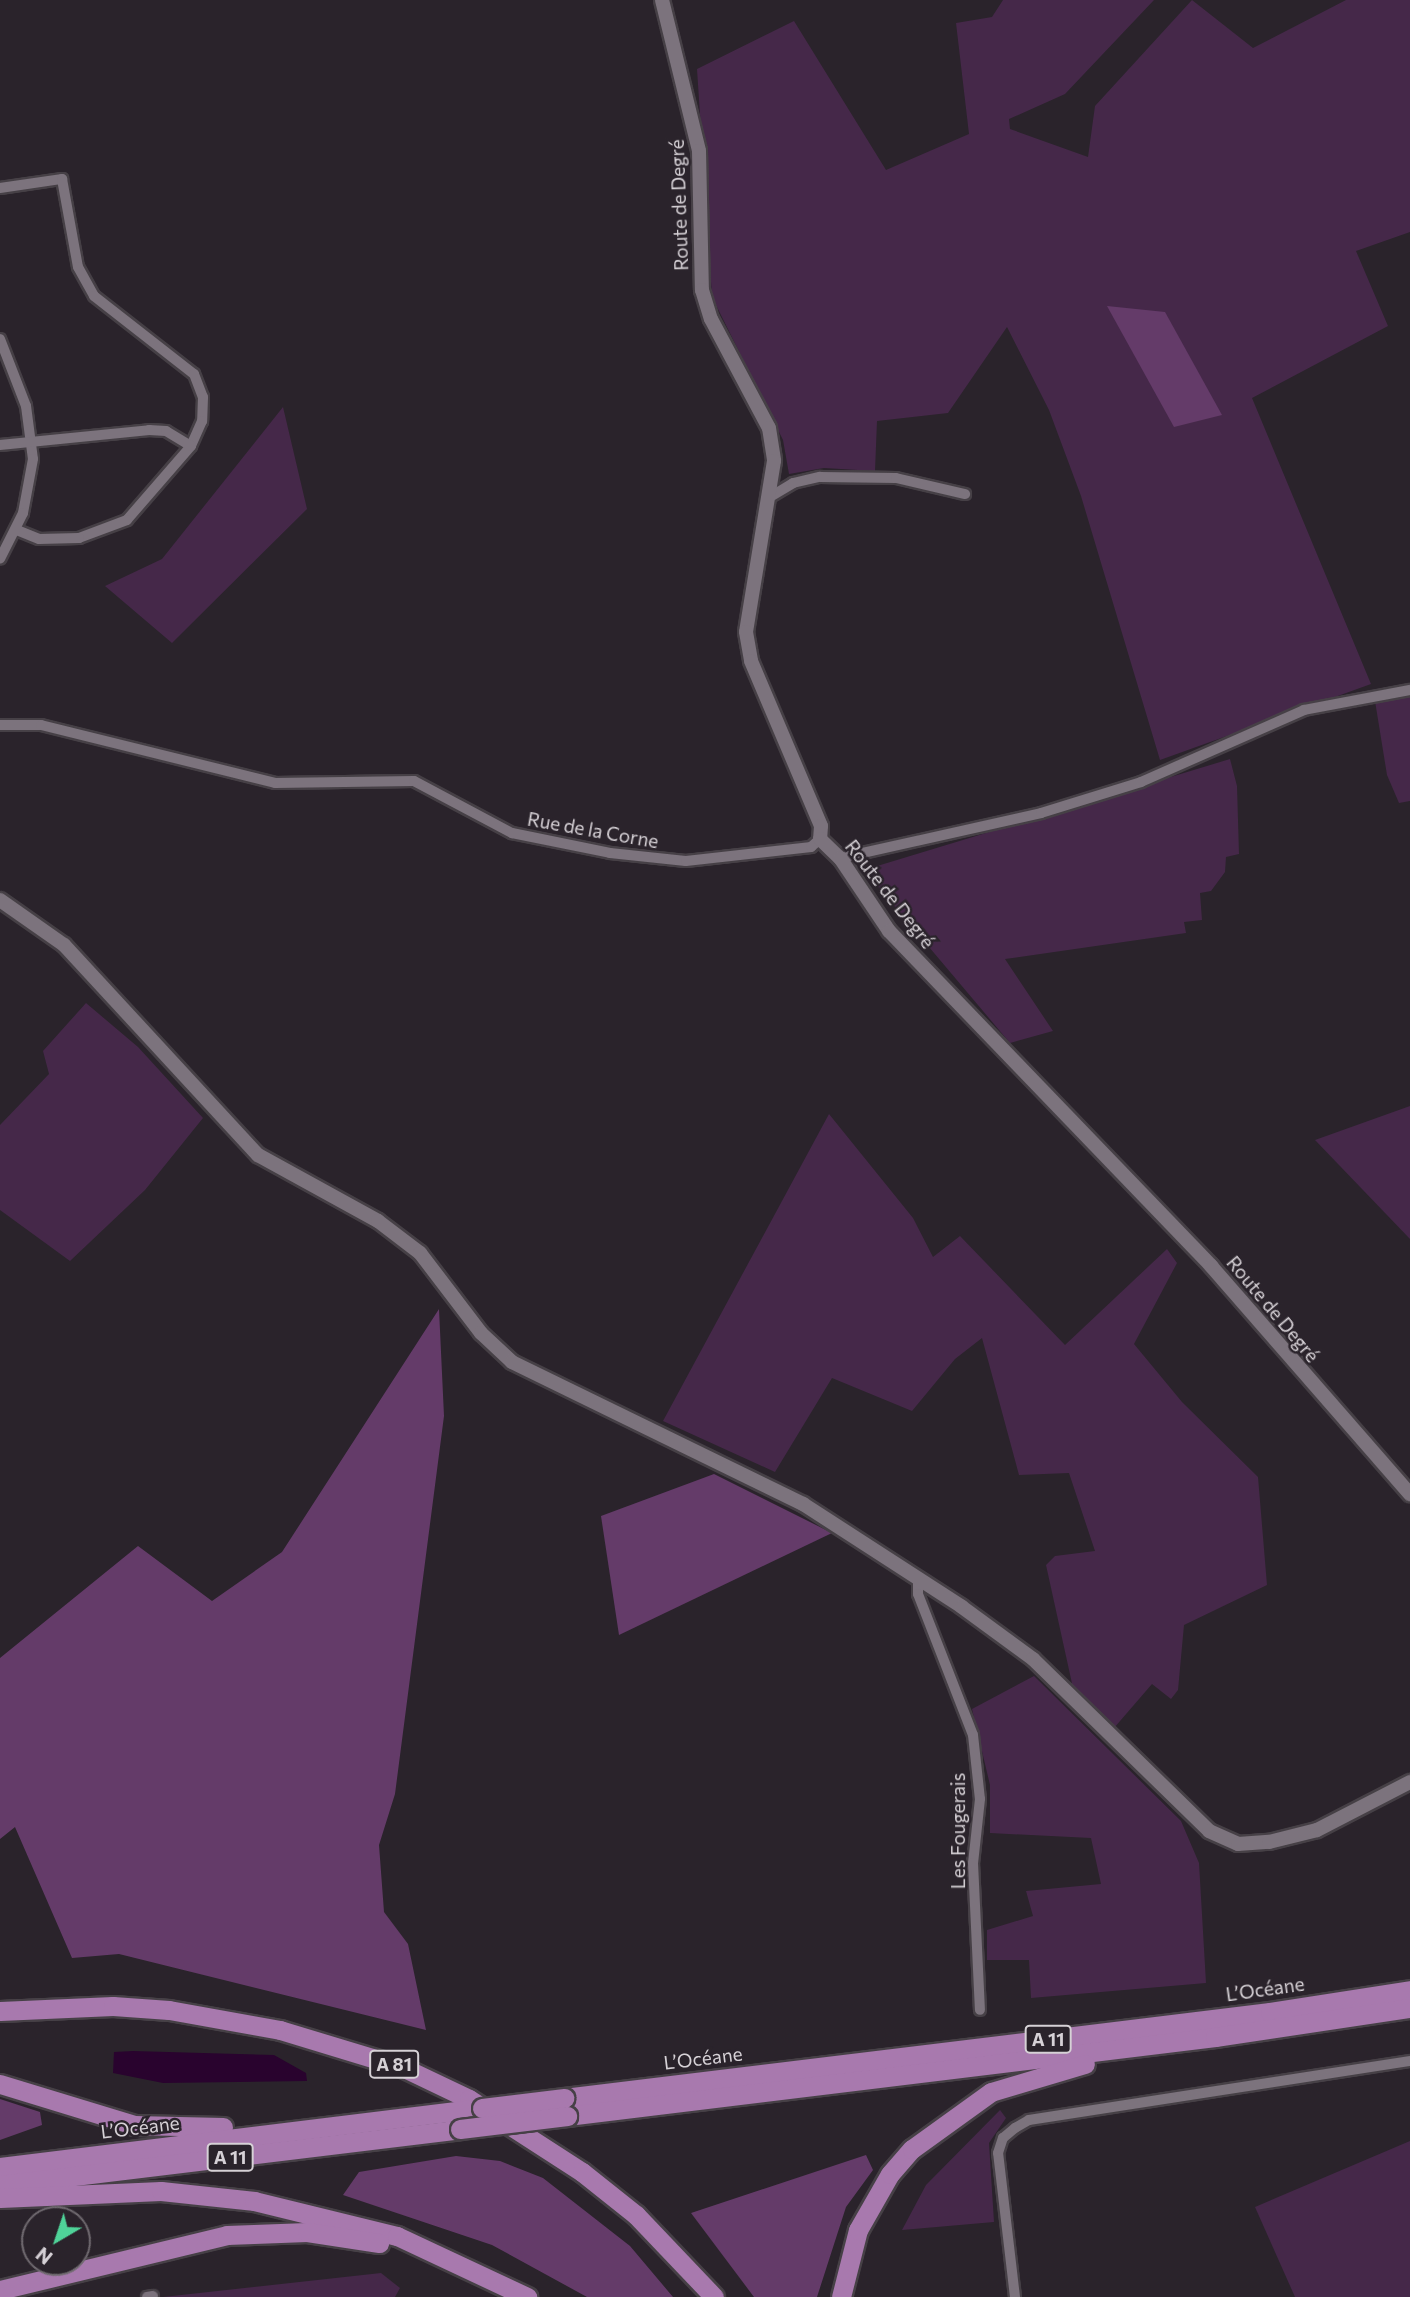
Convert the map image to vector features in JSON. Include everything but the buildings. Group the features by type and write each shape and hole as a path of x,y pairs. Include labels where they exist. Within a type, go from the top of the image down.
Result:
{"highway":[{"name":"L’Océane","path":"0,2185 459,2120 1270,2012 1410,1990"},
{"name":"A 81","path":"0,2011 113,2006 169,2010 280,2030 402,2067 470,2099 582,2172 636,2215 714,2297"},
{"name":"L’Océane","path":"565,2107 1146,2046 1410,2008"},
{"path":"841,2297 858,2230 872,2204 890,2174 940,2124 991,2092 1146,2046"},
{"path":"0,2084 134,2126 199,2129 324,2118 351,2124"},
{"name":"L’Océane","path":"0,2167 351,2124 459,2120"},
{"path":"0,2198 161,2191 254,2201 397,2236 527,2297"},
{"path":"0,2290 184,2244 268,2231 377,2242 502,2284"}],"street":[{"name":"Route de Degré","path":"662,0 699,151 702,290 711,319 769,428 770,497 749,590 746,632 751,662 821,826 820,839 840,858 889,931 1211,1266 1410,1494"},
{"path":"0,188 62,179 78,267 94,296 197,380 202,421 191,446 127,520 112,529 50,540 17,530"},
{"path":"0,339 26,406 31,444 29,491 17,530 0,559"},
{"path":"0,445 31,444 149,430 166,431 191,446"},
{"path":"770,497 793,483 820,477 896,478 965,494"},
{"path":"840,858 1041,813 1141,782 1304,710 1410,690"},
{"name":"Rue de la Corne","path":"0,725 41,725 121,742 254,780 307,785 414,780 512,833 610,853 686,861 811,847 820,839"},
{"path":"0,900 64,945 258,1155 378,1221 420,1253 481,1333 512,1362 803,1504 918,1578 1033,1659 1190,1814 1226,1840 1248,1846 1317,1830 1410,1782"},
{"name":"Les Fougerais","path":"918,1578 922,1605 973,1735 980,1799 972,1863 980,2010"},
{"path":"1015,2297 999,2169 1003,2138 1015,2128 1029,2120 1410,2061"}],"shaded area":[{"path":"1003,0 1154,0 1065,94 1009,119 1010,129 1088,157 1095,106 1192,0 1253,48 1346,0 1410,0 1410,232 1356,251 1388,326 1252,398 1371,684 1160,760 1081,496 1049,410 1007,327 948,413 877,421 875,471 824,468 789,474 783,440 712,297 697,69 794,21 886,170 969,134 956,23 992,17"},
{"path":"1107,306 1165,312 1222,415 1174,427"},
{"path":"283,407 307,509 172,643 105,586 162,559"},
{"path":"1410,695 1410,801 1399,803 1387,775 1375,701"},
{"path":"1230,759 1237,786 1239,854 1226,857 1225,872 1211,891 1200,893 1202,920 1184,922 1186,933 1005,959 1053,1031 1010,1043 864,870"},
{"path":"86,1003 138,1047 203,1118 145,1190 70,1261 0,1210 0,1125 49,1074 43,1051"},
{"path":"1410,1106 1410,1239 1315,1140"},
{"path":"829,1114 913,1218 933,1257 960,1236 1065,1345 1167,1249 1177,1263 1134,1344 1182,1402 1258,1477 1267,1585 1184,1625 1178,1690 1171,1699 1152,1684 1114,1728 1073,1688 1046,1565 1055,1556 1095,1551 1069,1473 1019,1475 982,1338 955,1359 912,1411 832,1378 775,1472 663,1421"},
{"path":"439,1309 444,1416 395,1794 379,1845 384,1912 408,1944 426,2030 119,1954 72,1958 15,1827 0,1839 0,1658 138,1546 212,1601 282,1552"},
{"path":"714,1474 832,1533 619,1635 601,1516"},
{"path":"1034,1676 1181,1821 1199,1863 1206,1983 1031,1998 1029,1960 987,1960 987,1930 1033,1916 1026,1891 1101,1884 1091,1838 990,1833 990,1785 972,1709"},
{"path":"114,2052 274,2055 306,2073 307,2081 163,2083 113,2073"},
{"path":"0,2099 40,2112 42,2125 0,2140"},
{"path":"1000,2110 1006,2118 989,2143 994,2222 902,2230 926,2185"},
{"path":"1410,2141 1410,2297 1295,2297 1255,2207"},
{"path":"866,2155 873,2170 846,2207 817,2297 754,2297 691,2213"},
{"path":"456,2156 500,2161 543,2178 630,2246 673,2297 587,2297 492,2245 343,2195 359,2172"},
{"path":"381,2273 400,2288 395,2297 163,2297"}]}
